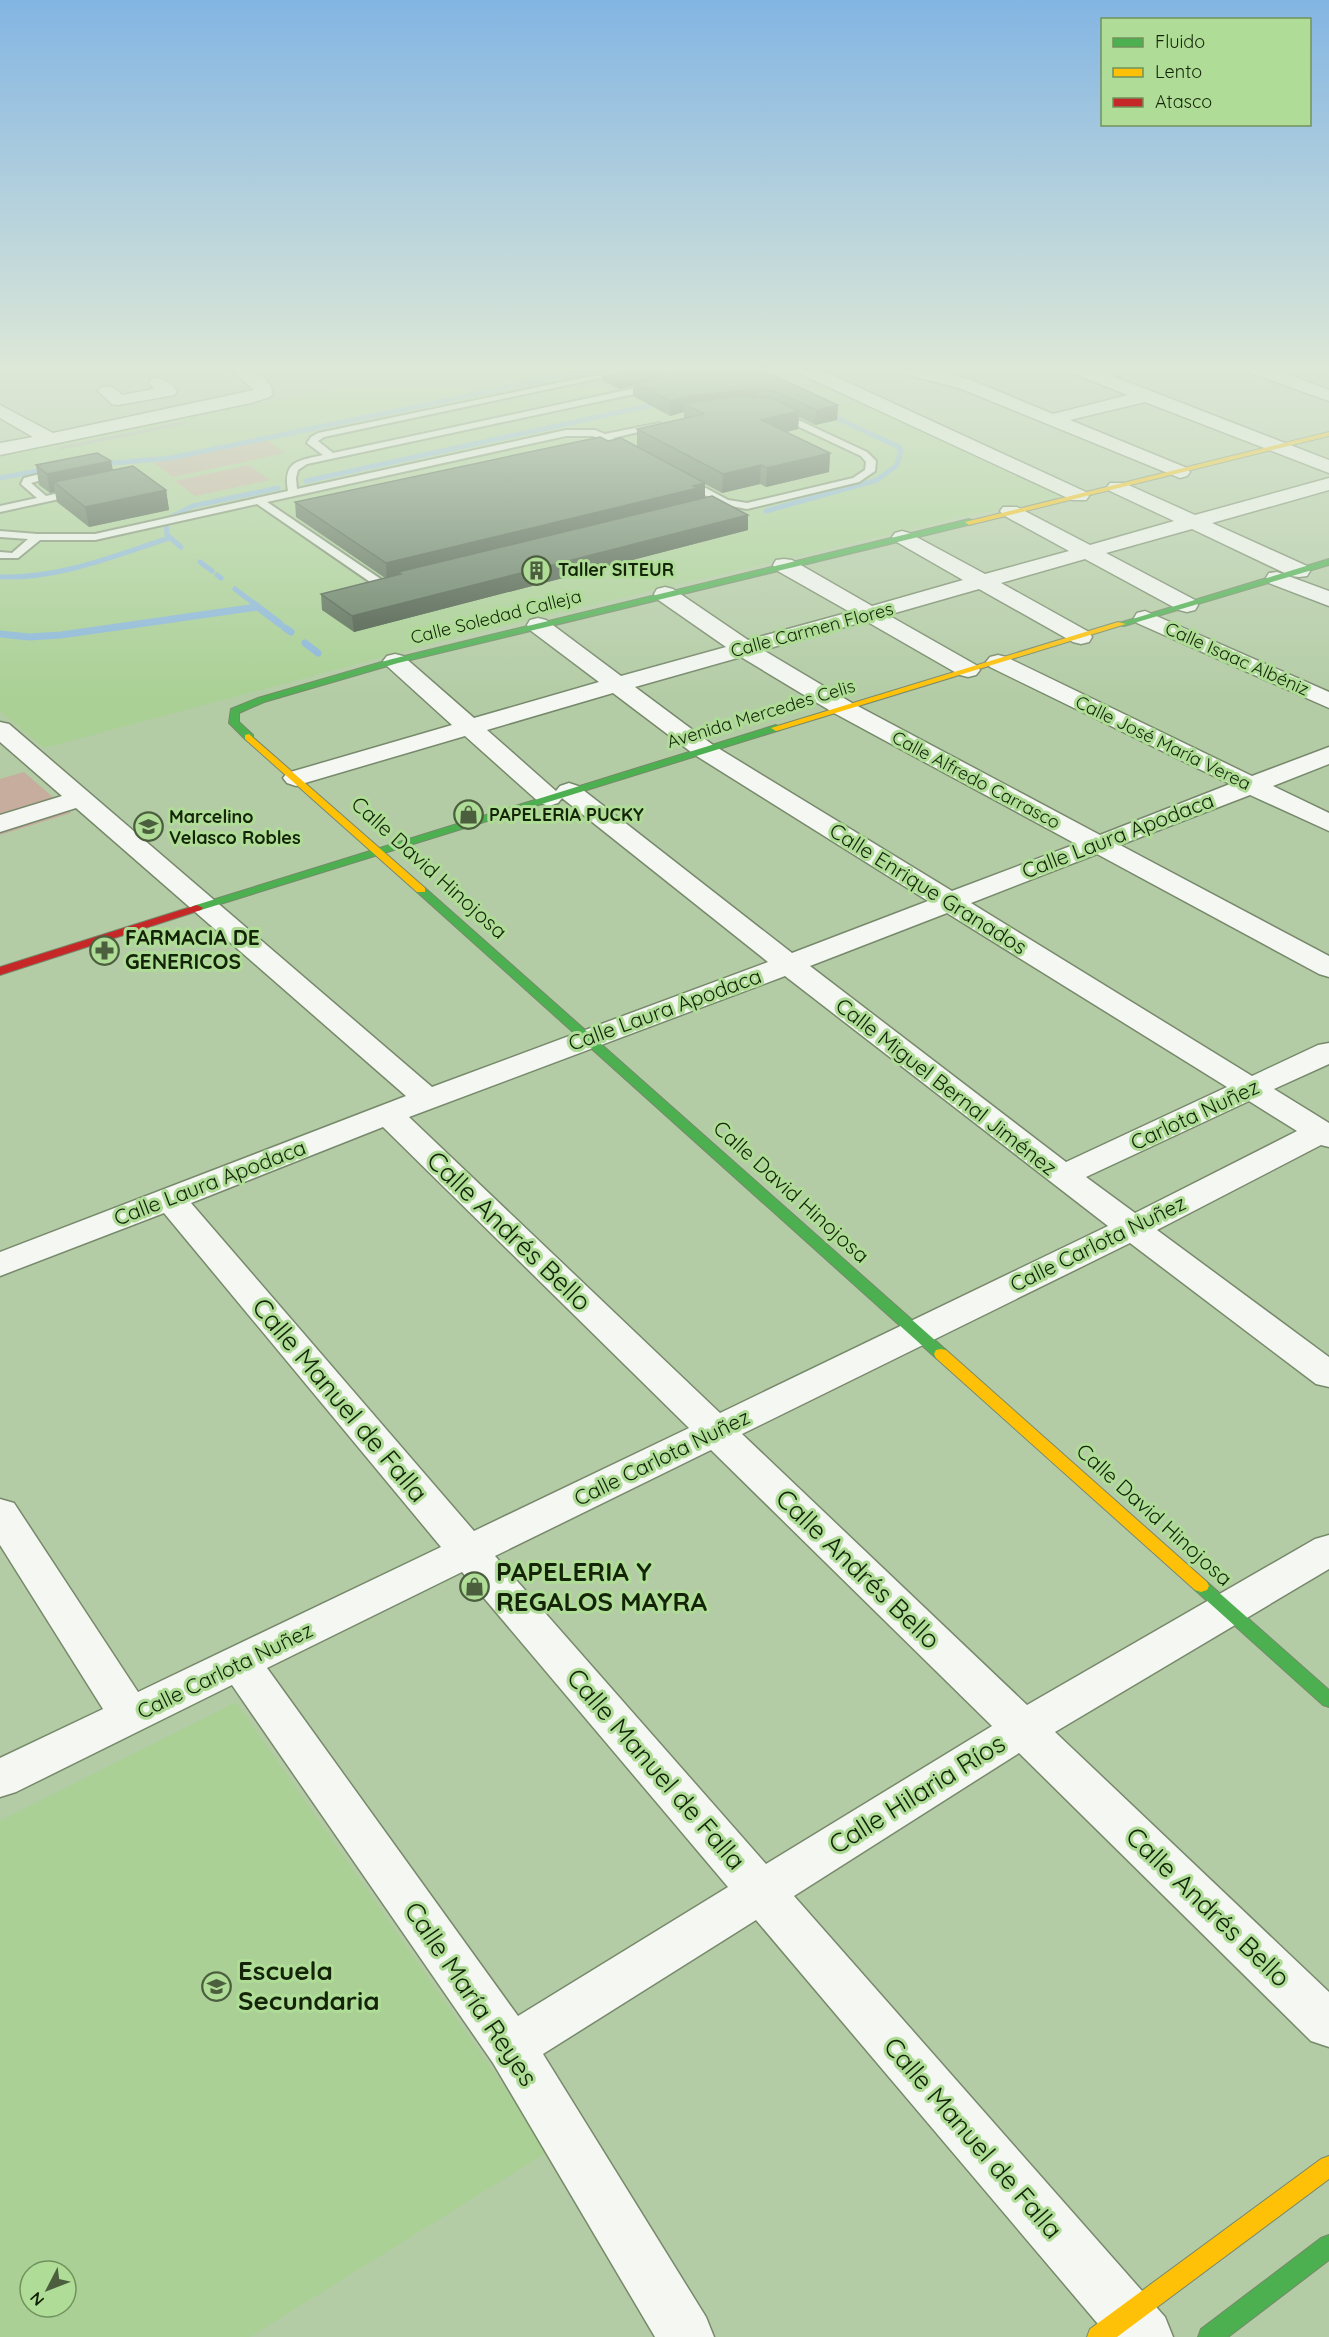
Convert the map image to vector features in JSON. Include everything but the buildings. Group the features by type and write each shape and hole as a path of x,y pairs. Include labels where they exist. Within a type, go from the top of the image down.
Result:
{"street":[{"path":"1042,478 1079,495"},
{"name":"Calle Soledad Calleja","path":"234,711 261,700 395,661 784,565 1155,478"},
{"name":"Calle Carmen Flores","path":"296,778 615,685 1329,484"},
{"path":"1117,487 1299,571"},
{"name":"Calle Isaac Albéniz","path":"1010,511 1187,605"},
{"path":"902,537 1081,637"},
{"name":"Avenida Mercedes Celis","path":"0,971 377,850 1329,562"},
{"path":"784,565 968,670"},
{"path":"1277,578 1329,598"},
{"name":"Calle Alfredo Carrasco","path":"665,594 745,649 843,708 1329,968"},
{"name":"Calle Isaac Albéniz","path":"1145,618 1329,701"},
{"name":"Calle Enrique Granados","path":"538,625 704,750 1325,1135"},
{"name":"Calle Miguel Bernal Jiménez","path":"395,661 470,727 787,965 1131,1229 1329,1375"},
{"name":"Calle José María Verea","path":"998,662 1329,823"},
{"name":"Calle David Hinojosa","path":"234,711 234,723 1329,1700"},
{"path":"0,729 428,1099"},
{"name":"Calle Laura Apodaca","path":"0,1265 388,1114 787,965 1329,755"},
{"path":"0,824 80,798"},
{"name":"Carlota Nuñez","path":"1062,1176 1329,1052"},
{"name":"Calle Andrés Bello","path":"388,1114 1329,2025"},
{"name":"Calle Carlota Nuñez","path":"0,1779 1325,1135"},
{"name":"Calle Manuel de Falla","path":"170,1199 760,1891 1123,2330"},
{"path":"0,1513 130,1717"},
{"name":"Calle Hilaria Ríos","path":"511,2047 1023,1729 1329,1550"},
{"name":"Calle María Reyes","path":"240,1663 511,2047 686,2337"},
{"path":"1123,2330 1329,2166"},
{"path":"1209,2337 1329,2246"}],"lane":[{"path":"35,478 27,480 26,484 45,500"},
{"path":"291,478 293,493"},
{"path":"0,534 37,537 95,537 361,478"},
{"path":"681,478 725,502 735,505 758,505 860,478"},
{"path":"0,509 86,491"},
{"path":"259,501 383,586 405,580"},
{"path":"702,507 725,502"},
{"path":"0,555 14,556 37,537"}],"shaded area":[{"path":"0,478 1024,478 1067,498 970,515 454,638 44,748 0,711"},
{"path":"189,478 267,478 270,480 195,496 175,481"},
{"path":"24,772 71,813 0,835 0,779"},
{"name":"Escuela Secundaria","path":"236,1702 549,2151 250,2337 0,2337 0,1821"}],"waterway":[{"path":"306,481 319,478"},
{"path":"766,511 880,478"},
{"path":"171,517 193,506 278,488"},
{"path":"166,524 167,535 181,547"},
{"path":"0,577 22,577 65,570 107,559 169,538"},
{"path":"200,562 212,571"},
{"path":"217,575 221,578"},
{"path":"235,589 256,605"},
{"path":"254,604 280,624"},
{"path":"0,634 29,637 61,635 257,607"},
{"path":"285,628 291,632"},
{"path":"305,643 318,653"}],"traffic: fast":[{"path":"249,737 234,723 234,711 261,700 395,661 969,522"},
{"path":"1121,624 1329,562"},
{"path":"197,908 776,728"},
{"path":"421,890 941,1354"},
{"path":"1201,1586 1329,1700"},
{"path":"1209,2337 1329,2246"}],"traffic: slow":[{"path":"969,522 1149,478"},
{"path":"776,728 1121,624"},
{"path":"249,737 421,890"},
{"path":"941,1354 1201,1586"},
{"path":"1098,2337 1329,2166"}],"traffic: jam":[{"path":"0,971 197,908"}],"place":[{"name":"Taller SITEUR","path":"537,570"},
{"name":"PAPELERIA PUCKY","path":"468,815"},
{"name":"Marcelino Velasco Robles","path":"148,827"},
{"name":"FARMACIA DE GENERICOS","path":"104,950"},
{"name":"PAPELERIA Y REGALOS MAYRA","path":"475,1587"},
{"name":"Escuela Secundaria","path":"217,1986"}]}
